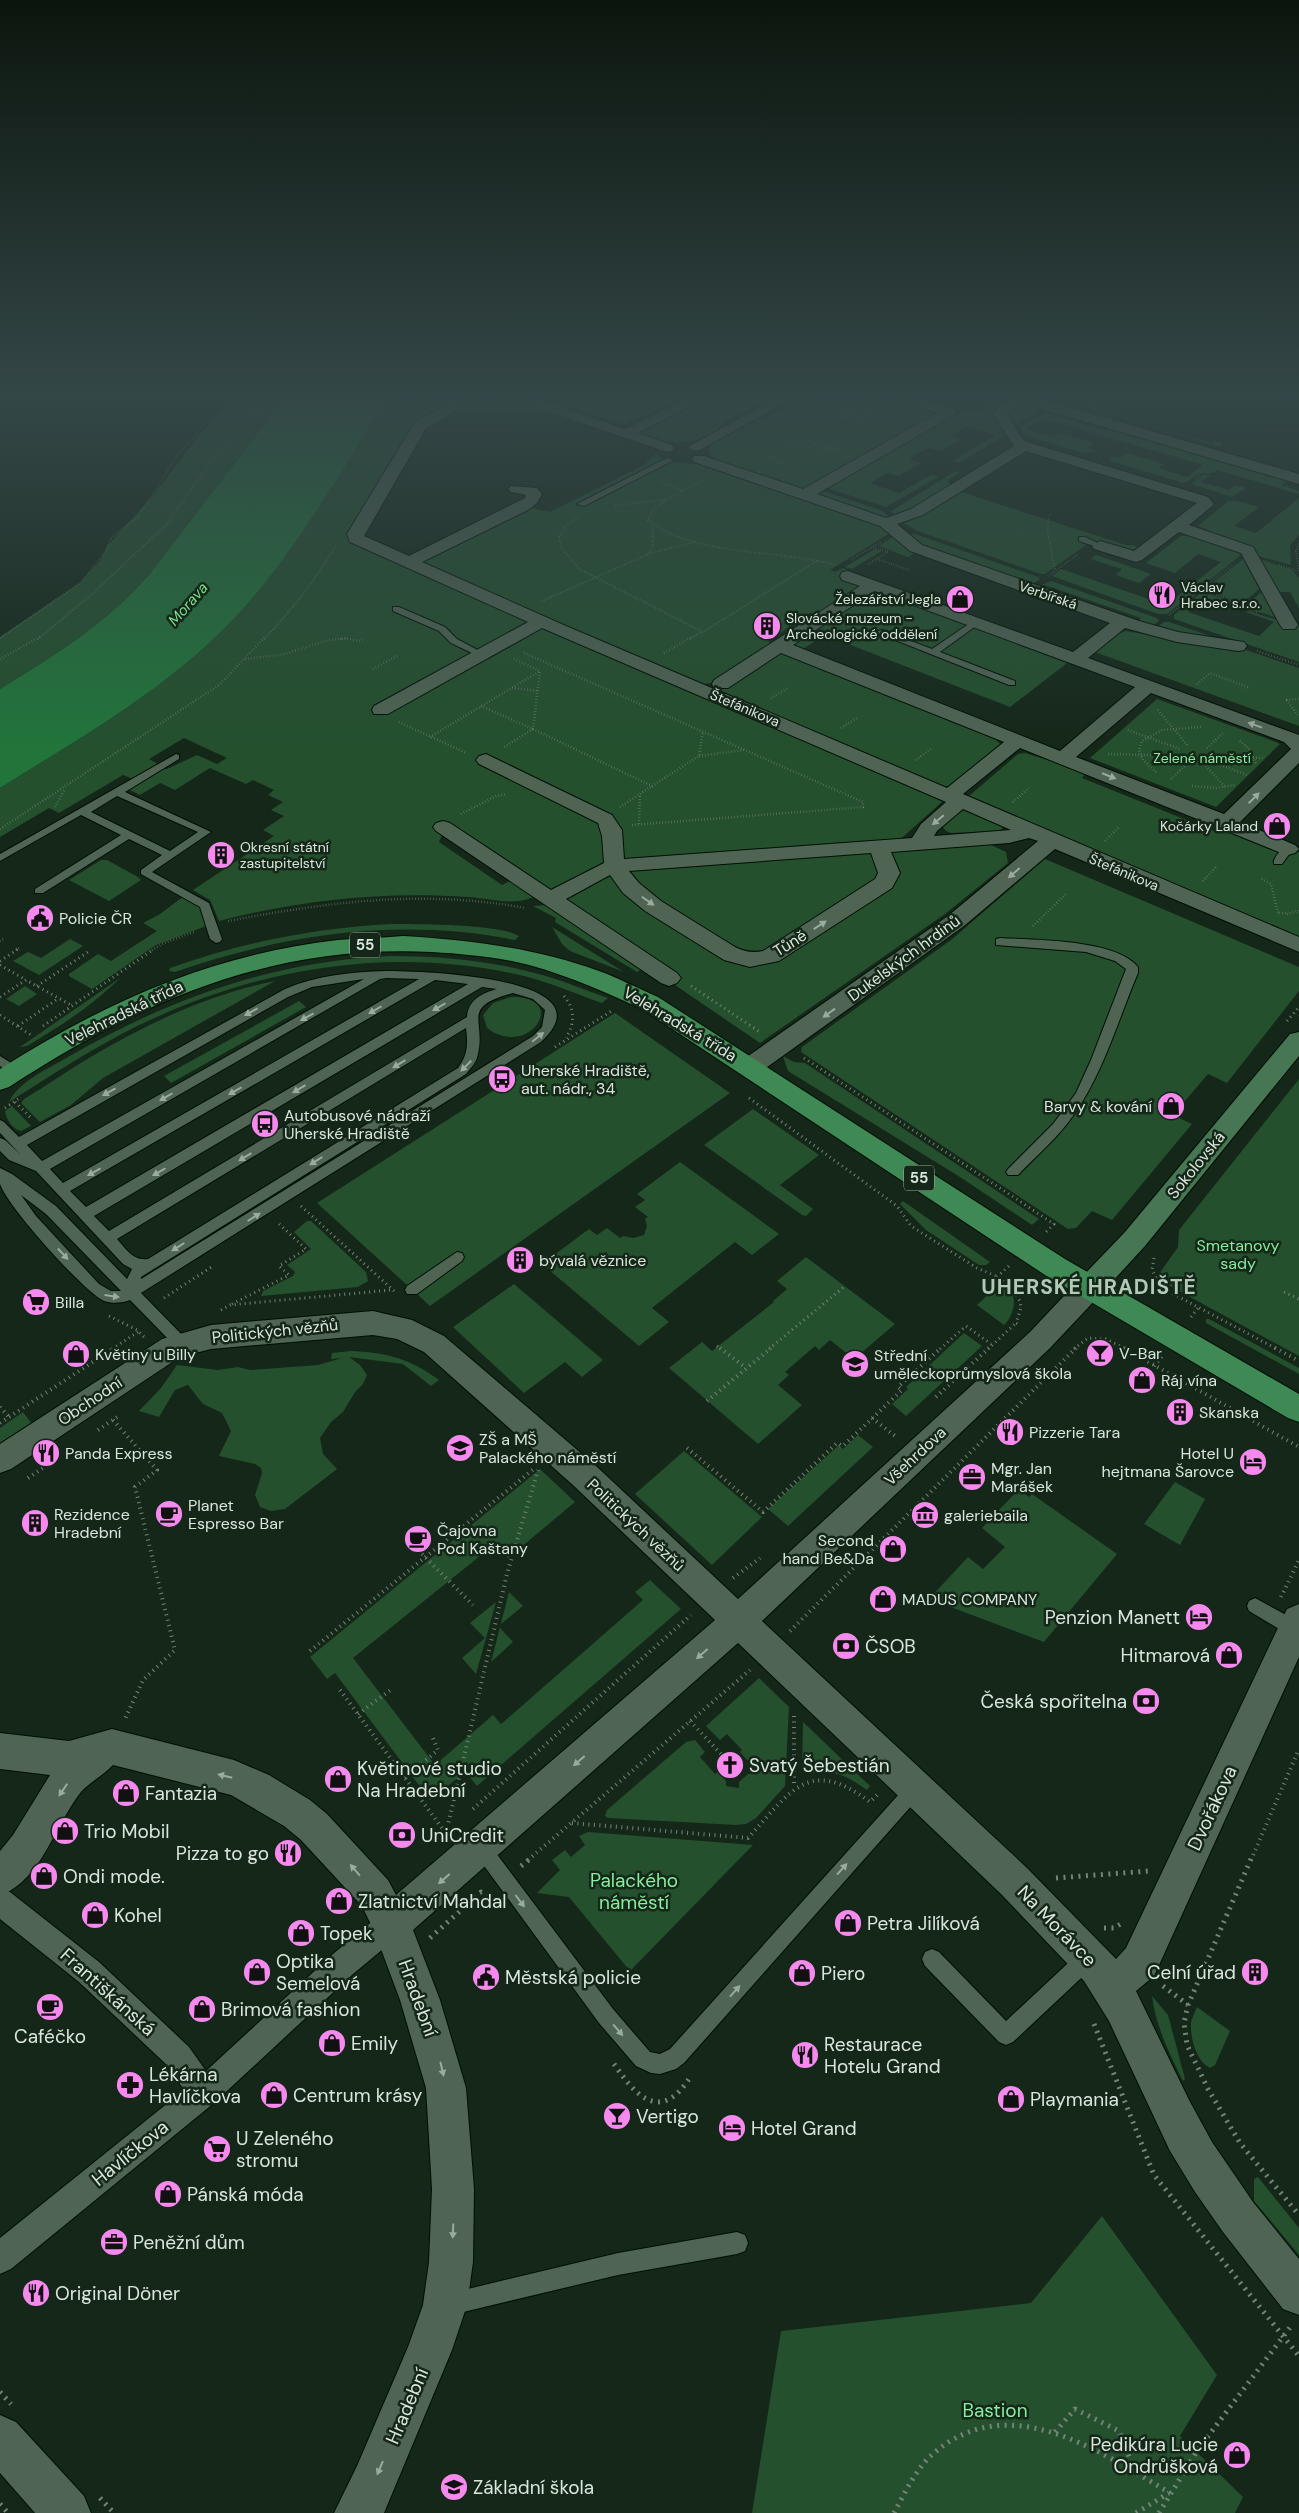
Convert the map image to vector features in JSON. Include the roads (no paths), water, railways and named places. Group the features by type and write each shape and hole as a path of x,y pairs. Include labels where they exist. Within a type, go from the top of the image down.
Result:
{"main road":[{"name":"Velehradská třída","path":"5,1071 151,997 204,977 246,964 312,950 391,943 481,948 537,959 612,984 650,1003 1089,1288"},
{"name":"Sokolovská","path":"1089,1288 1135,1239 1299,1040"},
{"name":"55","path":"1089,1288 1299,1409"}],"street":[{"name":"Štefánikova","path":"368,512 355,534 357,540 541,622 643,664 714,688 955,799 1299,945"},
{"path":"408,563 511,512"},
{"name":"Verbířská","path":"850,512 891,528 916,548 1030,589 1165,635 1238,646"},
{"path":"891,528 917,512"},
{"path":"1096,549 1136,557 1196,512"},
{"path":"1177,526 1247,550 1289,626"},
{"path":"848,569 866,590 976,623 1291,738 1299,745"},
{"name":"Štefánikova","path":"714,688 866,590"},
{"path":"1075,659 1123,621"},
{"path":"381,710 541,622"},
{"path":"780,646 1018,740 1069,753 1209,817 1224,820 1234,818 1299,752"},
{"path":"1069,753 1148,686"},
{"path":"920,843 928,828 955,799 1018,740"},
{"path":"486,760 542,787 607,823 615,866"},
{"path":"1224,820 1229,825 1283,856"},
{"path":"443,827 669,978"},
{"path":"550,899 615,866 1009,837 1028,831"},
{"name":"Dukelských hrdinů","path":"750,1067 961,924 1051,841"},
{"name":"Tůně","path":"615,866 633,890 648,901 735,956 756,959 771,956 884,883 889,873 879,847"},
{"name":"Všehrdova","path":"738,1621 1040,1340 1089,1288"},
{"name":"Politických vězňů","path":"181,1343 211,1337 373,1323 402,1328 420,1336 446,1352 553,1448 738,1621"},
{"name":"Obchodní","path":"0,1460 172,1347 181,1343"},
{"path":"391,1924 738,1621"},
{"name":"Na Morávce","path":"738,1621 898,1789 1014,1881 1099,1955 1131,2018 1184,2134 1199,2161 1251,2233 1299,2293"},
{"name":"Dvořákova","path":"1099,1955 1128,1974 1140,1962 1288,1622"},
{"path":"0,1877 18,1859 72,1776 95,1756 112,1747"},
{"name":"Hradební","path":"0,1751 69,1759 112,1747 234,1778 256,1788 297,1814 320,1834 375,1893 391,1924 435,2045 449,2110 453,2223 451,2262 445,2305 430,2350 374,2483 358,2513"},
{"name":"Františkánská","path":"0,1902 89,1972 179,2057 204,2093"},
{"name":"Havlíčkova","path":"0,2258 204,2093 343,1964 391,1924"},
{"path":"0,2438 67,2513"}],"lane":[{"path":"1082,539 1096,549"},
{"path":"396,609 442,629 454,642 486,652"},
{"path":"933,653 976,623"},
{"path":"879,632 1012,683"},
{"path":"0,858 176,757"},
{"path":"117,792 206,832 144,872 205,905 216,939"},
{"path":"83,812 170,855"},
{"path":"38,891 129,835"},
{"path":"1000,942 1094,950 1126,962 1132,967 1132,973 1100,1059 1087,1085 1071,1111 1047,1139 1013,1172"},
{"path":"41,1168 380,976"},
{"path":"0,1172 32,1220 94,1288 112,1298 131,1293 537,1039 548,1029 552,1013 547,1003 540,998 518,990 481,982 433,976 380,976 318,981 295,988 18,1144"},
{"path":"63,1189 433,976"},
{"path":"86,1214 481,982"},
{"path":"131,1293 135,1274 462,1071 472,1059 474,1036 470,1020 474,1009 486,998 502,992 518,990"},
{"path":"108,1238 470,1020"},
{"path":"0,1125 134,1265 143,1267 153,1263"},
{"path":"0,1143 14,1157 41,1168"},
{"path":"0,1172 51,1210 181,1343"},
{"path":"412,1290 457,1257"},
{"path":"1255,1606 1288,1622"},
{"path":"480,1848 623,2036 647,2062 664,2064 677,2056 898,1789"},
{"path":"932,1959 1006,2035 1099,1955"},
{"path":"445,2305 618,2264 737,2243"}],"water":[{"name":"Morava","path":"197,512 315,512 271,576 233,620 203,649 139,699 70,745 0,788 0,689 79,638 116,608 149,575"}],"place":[{"name":"Václav Hrabec s.r.o.","path":"1162,595"},
{"name":"Železářství Jegla","path":"960,599"},
{"name":"Slovácké muzeum - Archeologické oddělení","path":"767,626"},
{"name":"Kočárky Laland","path":"1277,826"},
{"name":"Okresní státní zastupitelství","path":"221,855"},
{"name":"Policie ČR","path":"40,918"},
{"name":"Uherské Hradiště, aut. nádr., 34","path":"502,1079"},
{"name":"Barvy & kování","path":"1171,1106"},
{"name":"Autobusové nádraží Uherské Hradiště","path":"265,1124"},
{"name":"bývalá věznice","path":"520,1260"},
{"name":"Billa","path":"36,1302"},
{"name":"V-Bar","path":"1100,1353"},
{"name":"Květiny u Billy","path":"76,1354"},
{"name":"Střední uměleckoprůmyslová škola","path":"855,1364"},
{"name":"Ráj vína","path":"1142,1380"},
{"name":"Skanska","path":"1180,1412"},
{"name":"Pizzerie Tara","path":"1010,1432"},
{"name":"ZŠ a MŠ Palackého náměstí","path":"460,1448"},
{"name":"Panda Express","path":"46,1453"},
{"name":"Hotel U hejtmana Šarovce","path":"1253,1462"},
{"name":"Mgr. Jan Marášek","path":"972,1477"},
{"name":"Planet Espresso Bar","path":"169,1514"},
{"name":"galeriebaila","path":"925,1515"},
{"name":"Rezidence Hradební","path":"35,1523"},
{"name":"Čajovna Pod Kaštany","path":"418,1539"},
{"name":"Second hand Be&Da","path":"893,1549"},
{"name":"MADUS COMPANY","path":"883,1599"},
{"name":"Penzion Manett","path":"1199,1617"},
{"name":"ČSOB","path":"846,1646"},
{"name":"Hitmarová","path":"1229,1655"},
{"name":"Česká spořitelna","path":"1146,1701"},
{"name":"Svatý Šebestián","path":"730,1765"},
{"name":"Květinové studio Na Hradební","path":"338,1779"},
{"name":"Fantazia","path":"126,1793"},
{"name":"Trio Mobil","path":"65,1831"},
{"name":"UniCredit","path":"402,1835"},
{"name":"Pizza to go","path":"288,1853"},
{"name":"Ondi mode.","path":"44,1876"},
{"name":"Zlatnictví Mahdal","path":"339,1901"},
{"name":"Kohel","path":"95,1915"},
{"name":"Petra Jilíková","path":"848,1923"},
{"name":"Topek","path":"301,1933"},
{"name":"Optika Semelová","path":"257,1972"},
{"name":"Celní úřad","path":"1255,1972"},
{"name":"Piero","path":"802,1973"},
{"name":"Městská policie","path":"486,1977"},
{"name":"Caféčko","path":"50,2007"},
{"name":"Brimová fashion","path":"202,2009"},
{"name":"Emily","path":"332,2043"},
{"name":"Restaurace Hotelu Grand","path":"805,2055"},
{"name":"Lékárna Havlíčkova","path":"130,2085"},
{"name":"Centrum krásy","path":"274,2095"},
{"name":"Playmania","path":"1011,2099"},
{"name":"Vertigo","path":"617,2116"},
{"name":"Hotel Grand","path":"732,2128"},
{"name":"U Zeleného stromu","path":"217,2149"},
{"name":"Pánská móda","path":"168,2194"},
{"name":"Peněžní dům","path":"114,2242"},
{"name":"Original Döner","path":"36,2293"},
{"name":"Pedikúra Lucie Ondrůšková","path":"1237,2455"},
{"name":"Základní škola","path":"454,2487"}],"district":[{"name":"UHERSKÉ HRADIŠTĚ","path":"1089,1287"}],"park label":[{"name":"Zelené náměstí","path":"1202,758"},
{"name":"Smetanovy sady","path":"1238,1254"},
{"name":"Palackého náměstí","path":"634,1891"},
{"name":"Bastion","path":"995,2410"}]}
